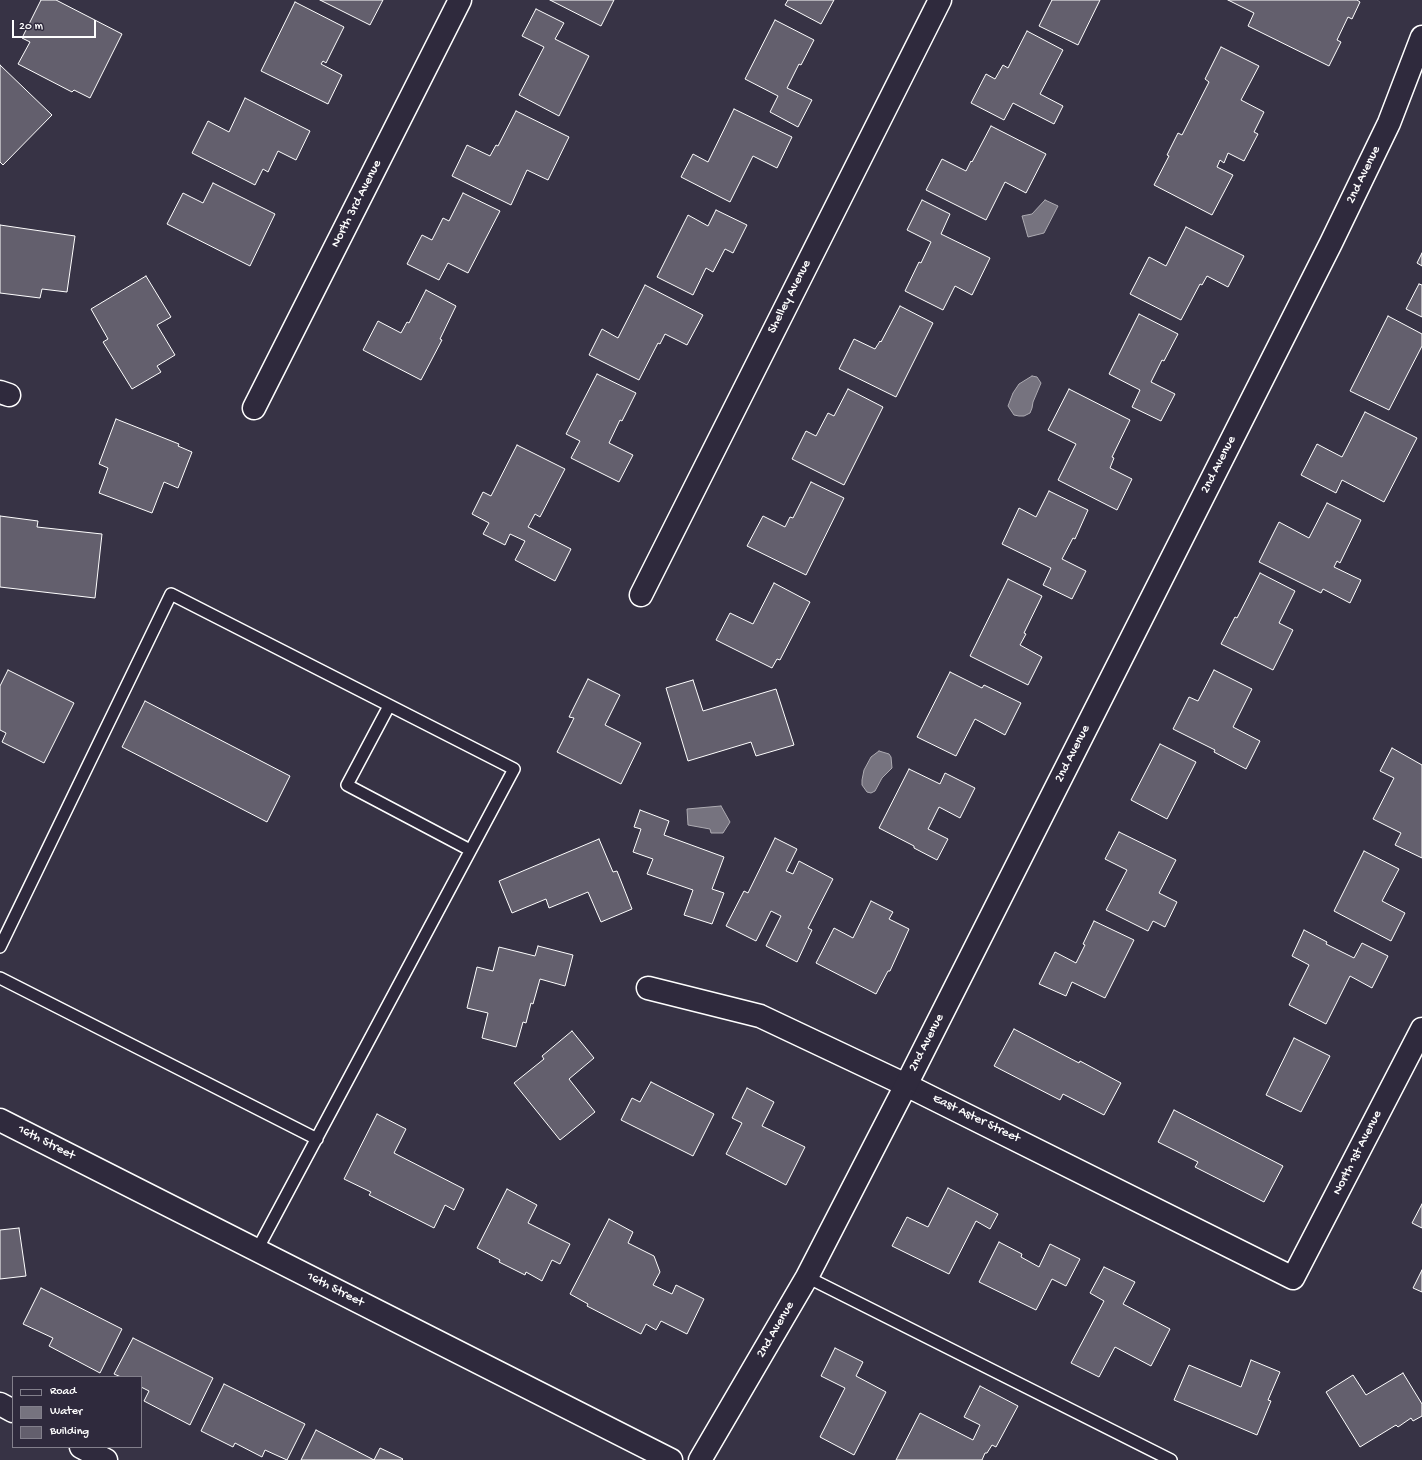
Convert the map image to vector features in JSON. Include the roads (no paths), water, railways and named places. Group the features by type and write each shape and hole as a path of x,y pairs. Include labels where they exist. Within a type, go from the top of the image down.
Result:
{"street":[{"name":"North 3rd Avenue","path":"254,408 460,0"},
{"name":"Shelley Avenue","path":"641,595 940,0"},
{"name":"2nd Avenue","path":"700,1460 807,1278 906,1085 1331,243 1389,123 1422,37"},
{"name":"East Aster Street","path":"648,988 760,1016 906,1085 1294,1278"},
{"name":"North 1st Avenue","path":"1294,1278 1422,1029"},
{"name":"16th Street","path":"0,1120 671,1460"},
{"path":"0,1404 12,1410"},
{"path":"83,1448 106,1460"}],"lane":[{"path":"0,947 171,594 514,769 257,1250"},
{"path":"389,706 348,785 470,850"},
{"path":"0,978 317,1139"},
{"path":"807,1278 1171,1460"}],"water":[{"path":"1045,200 1058,206 1044,233 1028,237 1022,216 1032,214"},
{"path":"1032,376 1037,377 1041,383 1030,413 1024,416 1014,415 1008,406 1013,393 1019,384"},
{"path":"879,751 889,754 891,757 892,768 882,778 875,791 871,793 867,792 862,785 862,780 864,770 871,757"},
{"path":"721,806 730,822 723,833 711,833 710,829 688,825 687,809"}]}
